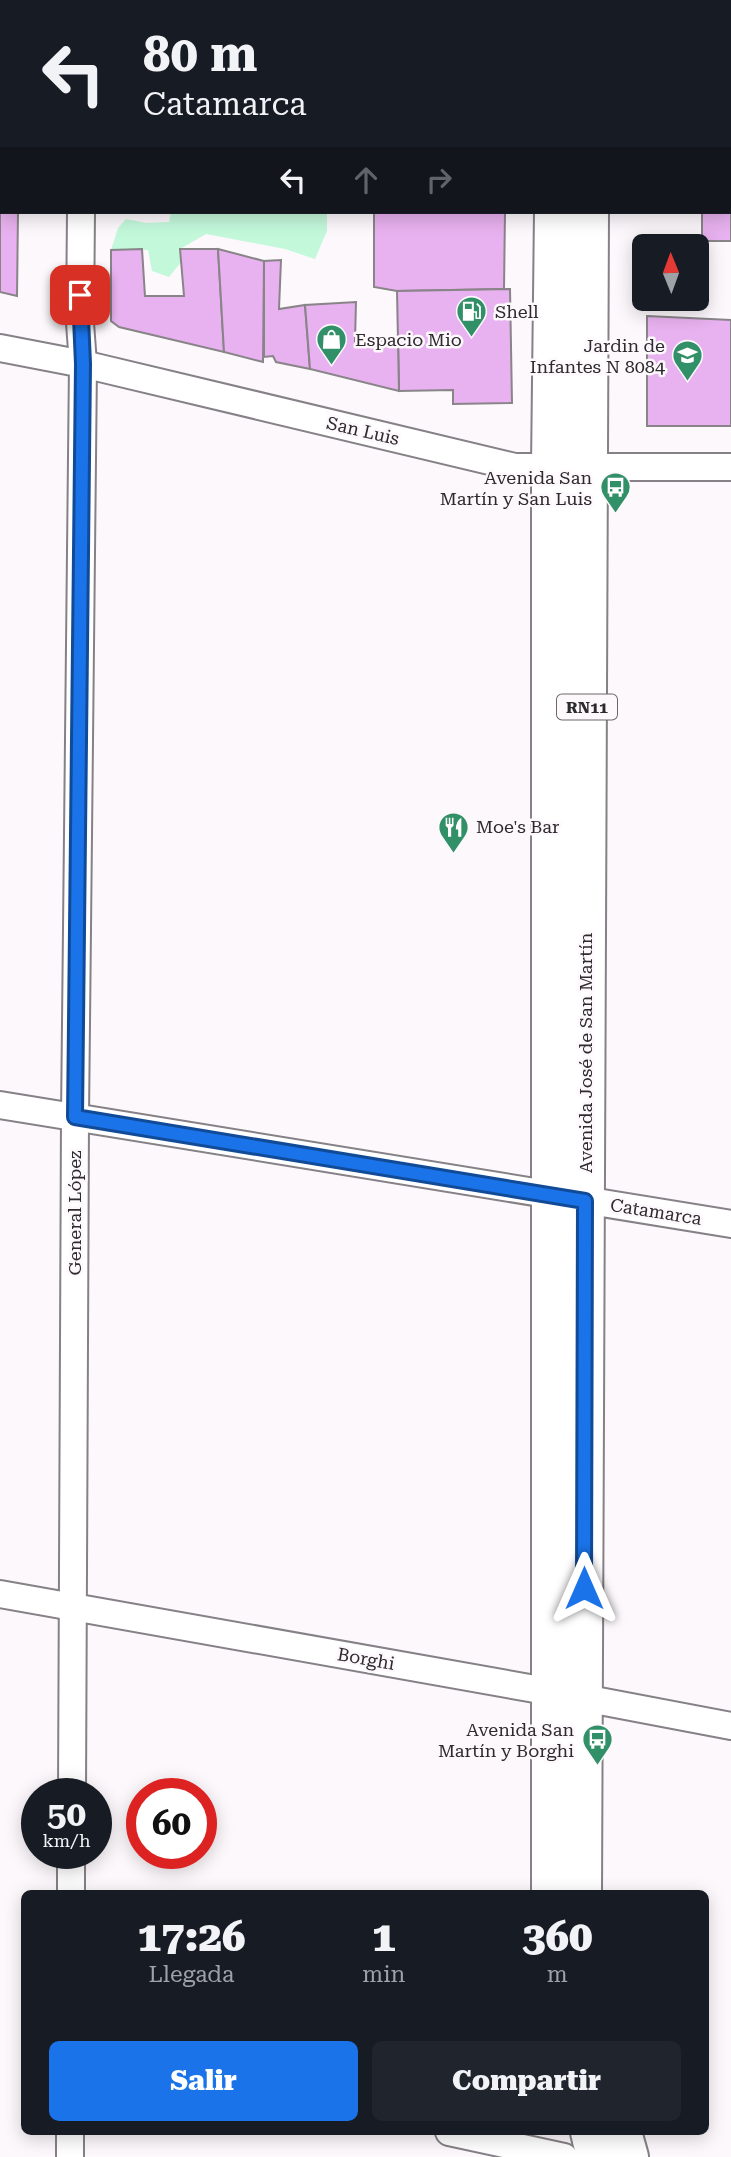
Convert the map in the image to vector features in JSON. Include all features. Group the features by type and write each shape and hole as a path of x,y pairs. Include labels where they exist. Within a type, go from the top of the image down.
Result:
{"main road":[{"name":"Avenida José de San Martín","path":"554,214 551,467 569,1199"},
{"name":"Avenida José de San Martín","path":"582,1890 568,1695 569,1199 589,468 589,214"},
{"name":"Avenida José de San Martín","path":"551,1890 568,1695"},
{"path":"591,2135 597,2157"},
{"path":"623,2135 629,2157"}],"street":[{"name":"General López","path":"72,1778 75,1117 83,364 80,323 81,214"},
{"name":"San Luis","path":"0,348 83,364 515,467 731,467"},
{"name":"Catamarca","path":"0,1105 569,1199 731,1223"},
{"name":"Borghi","path":"0,1594 731,1726"},
{"path":"71,1869 71,1890"},
{"path":"70,2135 70,2157"},
{"path":"462,2135 555,2156"}],"green space":[{"path":"171,214 327,214 327,231 315,259 285,249 206,234 180,249 181,262 169,277 152,271 148,250 111,250 118,228 126,219 146,223 169,222"}],"building":[{"path":"0,214 18,214 17,296 0,292"},
{"path":"374,214 505,214 504,289 397,291 374,287"},
{"path":"702,214 731,214 731,241 709,241 709,234 702,234"},
{"path":"142,249 145,296 184,296 180,249 218,249 224,352 119,327 111,321 111,250"},
{"path":"218,249 264,261 263,362 224,352"},
{"path":"281,260 279,309 305,305 310,369 276,362 273,356 264,357 264,261"},
{"path":"510,289 512,403 453,404 453,390 399,391 397,291"},
{"path":"356,302 355,341 398,340 399,391 310,369 305,305"},
{"path":"647,316 731,320 731,426 647,426"}],"place":[{"name":"Shell","path":"472,339"},
{"name":"Espacio Mio","path":"332,367"},
{"name":"Jardin de Infantes N 8084","path":"688,383"},
{"name":"Avenida San Martín y San Luis","path":"615,515"},
{"name":"Moe's Bar","path":"453,854"},
{"name":"Avenida San Martín y Borghi","path":"597,1767"}],"route":[{"path":"80,295 83,364 75,1117 585,1201 584,1588"}]}
